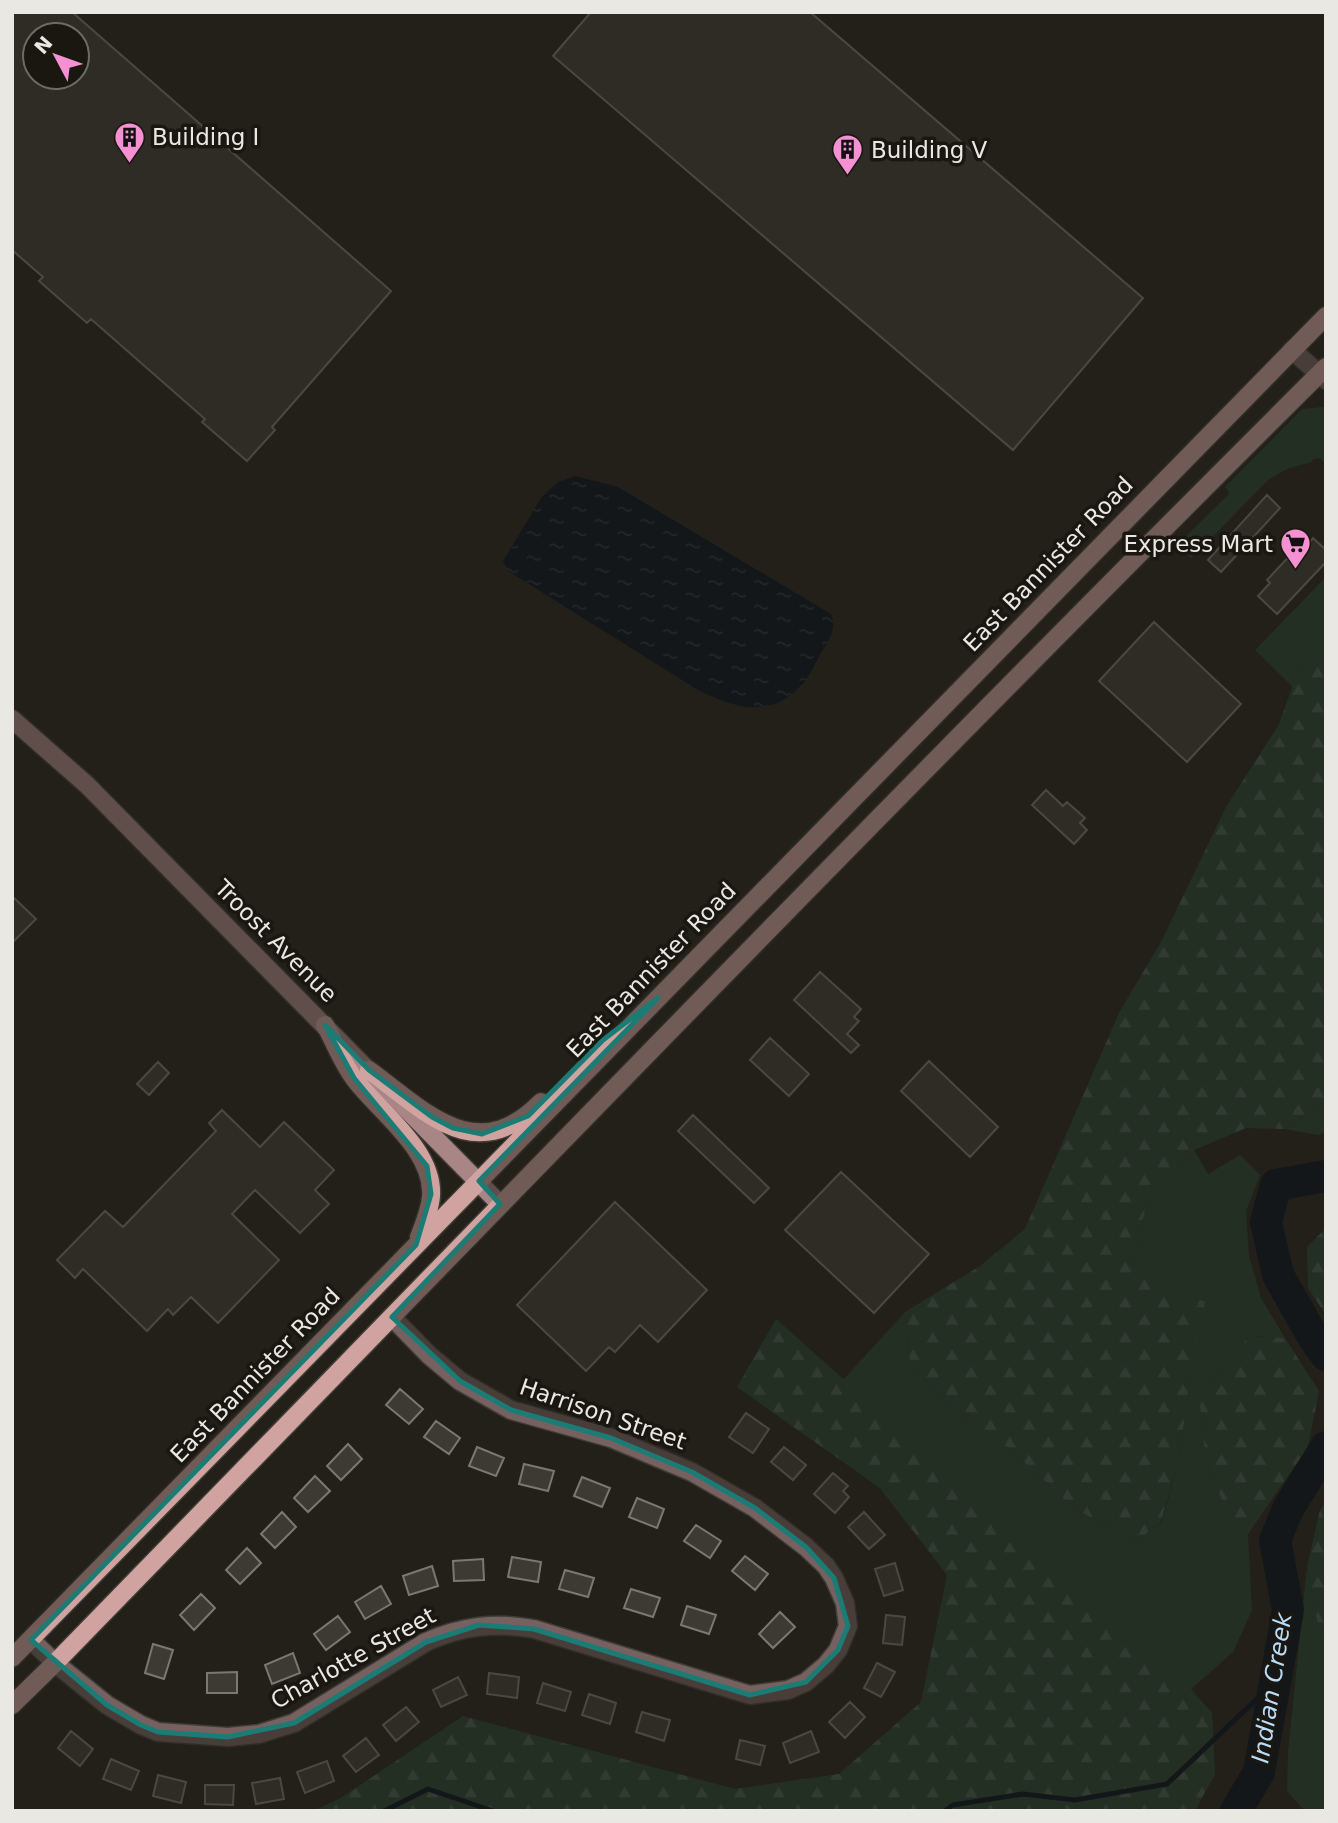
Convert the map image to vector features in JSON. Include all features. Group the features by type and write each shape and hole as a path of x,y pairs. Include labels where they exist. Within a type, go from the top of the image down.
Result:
{"main road":[{"name":"East Bannister Road","path":"12,1658 1326,316"},
{"path":"12,1705 967,729 1324,374"},
{"name":"Troost Avenue","path":"12,719 87,785 500,1204"},
{"path":"369,1070 453,1129 482,1133 506,1128 528,1116 603,1040 659,998"},
{"path":"324,1025 354,1078 416,1149 426,1166 431,1194 427,1216 416,1245"},
{"path":"12,1716 55,1663"}],"street":[{"path":"1292,350 1324,374"},
{"name":"Harrison Street","path":"392,1317 460,1381 511,1410 611,1438 692,1472 755,1508 806,1547 834,1578 845,1603 848,1626 834,1655"},
{"name":"Charlotte Street","path":"31,1640 107,1705 141,1725 159,1732 228,1737 259,1734 294,1723 426,1642 448,1632 479,1625 511,1625 534,1629 750,1695 788,1690 797,1686 826,1665 834,1655"}],"highlighted area":[{"path":"658,998 479,1181 500,1204 392,1317 460,1381 511,1410 611,1438 692,1472 755,1508 806,1547 834,1578 848,1626 838,1650 806,1682 750,1695 534,1629 479,1625 426,1642 294,1723 228,1737 158,1732 141,1725 107,1705 31,1640 416,1245 431,1194 427,1166 354,1078 325,1025 369,1070 432,1117 453,1128 482,1134 528,1116 603,1040"}],"green space":[{"path":"1302,409 1326,409 1326,461 1321,458 1313,459 1312,462 1287,469 1268,480 1196,554 1191,558 1185,553 1180,542 1230,493 1225,487"},
{"path":"1326,577 1326,651 1300,667 1293,687 1255,650"},
{"path":"1326,651 1326,1102 1284,1129 1246,1128 1194,1150 1146,1205 1132,1271 1205,1302 1191,1373 1179,1458 1161,1522 1138,1540 1076,1510 1010,1449 958,1417 910,1363 905,1312 980,1266 1025,1229 1119,1013 1162,940 1226,807 1278,726 1300,667"},
{"path":"1326,1102 1326,1132 1319,1135 1284,1129"},
{"path":"1194,1150 1208,1174 1240,1155 1260,1175 1246,1211 1249,1256 1261,1298 1285,1338 1249,1336 1199,1397 1206,1460 1224,1506 1248,1534 1252,1610 1233,1652 1191,1689 843,1380 905,1312 910,1363 958,1417 1010,1449 1076,1510 1138,1540 1162,1522 1179,1458 1204,1303 1132,1271 1146,1205"},
{"path":"1326,1228 1326,1315 1308,1288 1307,1247"},
{"path":"776,1319 1191,1689 1212,1713 1215,1774 1195,1811 313,1811 341,1798 463,1716 735,1789 839,1774 921,1702 947,1575 880,1488 737,1387"},
{"path":"1249,1336 1285,1338 1319,1391 1308,1447 1248,1534 1224,1506 1206,1460 1199,1397"},
{"path":"1326,1501 1326,1640 1321,1640 1307,1567 1320,1510"},
{"path":"1307,1567 1321,1640 1326,1640 1326,1811 1305,1811 1287,1791 1288,1752"}],"water":[{"path":"575,476 618,487 831,614 831,634 805,681 780,702 767,706 740,706 712,697 508,571 503,561 541,498 558,482"}],"building":[{"name":"Building I","path":"12,12 72,12 82,21 21,21 21,91 91,91 91,29 391,291 272,427 275,430 247,461 202,422 205,419 91,319 87,323 39,281 43,277 12,250"},
{"name":"Building V","path":"591,12 810,12 1143,298 1013,450 553,56"},
{"path":"1267,495 1280,508 1221,572 1208,560"},
{"name":"Express Mart","path":"1313,538 1326,550 1326,562 1277,614 1258,596 1270,583 1267,580 1296,549 1300,553"},
{"path":"1154,622 1241,704 1187,762 1099,681"},
{"path":"1046,790 1063,806 1067,802 1085,818 1080,823 1087,830 1074,844 1032,805"},
{"path":"12,896 36,919 12,943"},
{"path":"820,972 861,1009 854,1017 859,1021 847,1034 859,1045 851,1053 794,1000"},
{"path":"770,1038 809,1074 789,1096 750,1060"},
{"path":"929,1061 998,1127 970,1157 901,1091"},
{"path":"158,1062 169,1073 149,1095 137,1084"},
{"path":"222,1110 260,1147 284,1122 334,1170 315,1190 329,1204 300,1233 255,1190 232,1214 279,1260 218,1323 191,1297 173,1315 168,1309 147,1331 83,1269 75,1278 57,1260 105,1211 123,1227 216,1131 209,1123"},
{"path":"693,1115 769,1188 754,1203 678,1131"},
{"path":"841,1172 929,1254 874,1313 785,1230"},
{"path":"615,1202 707,1290 658,1342 640,1325 615,1352 609,1347 586,1371 517,1305"},
{"path":"400,1389 423,1409 409,1424 386,1405"},
{"path":"746,1413 769,1429 753,1453 729,1437"},
{"path":"436,1421 460,1438 449,1454 424,1437"},
{"path":"348,1444 362,1459 341,1480 327,1466"},
{"path":"477,1447 504,1458 496,1476 469,1466"},
{"path":"784,1447 806,1465 793,1480 771,1462"},
{"path":"524,1464 554,1471 548,1491 519,1484"},
{"path":"833,1473 848,1486 843,1491 849,1497 835,1513 814,1494"},
{"path":"315,1476 330,1491 308,1512 294,1498"},
{"path":"582,1477 610,1488 602,1507 574,1496"},
{"path":"637,1498 664,1509 657,1528 629,1517"},
{"path":"282,1512 296,1527 275,1548 261,1534"},
{"path":"864,1512 885,1535 869,1549 848,1527"},
{"path":"696,1525 721,1541 710,1558 684,1541"},
{"path":"247,1548 261,1563 240,1584 226,1570"},
{"path":"745,1556 768,1574 755,1590 732,1571"},
{"path":"512,1557 541,1562 538,1582 508,1577"},
{"path":"483,1559 484,1580 454,1581 453,1561"},
{"path":"895,1563 903,1590 884,1596 875,1569"},
{"path":"432,1566 438,1586 409,1595 403,1576"},
{"path":"565,1570 594,1578 588,1597 559,1589"},
{"path":"381,1586 391,1604 365,1619 355,1602"},
{"path":"631,1589 660,1598 653,1617 624,1608"},
{"path":"201,1594 215,1608 194,1630 180,1615"},
{"path":"687,1606 716,1615 709,1634 681,1625"},
{"path":"780,1612 795,1627 773,1648 759,1634"},
{"path":"886,1615 905,1617 902,1645 883,1643"},
{"path":"338,1616 350,1632 326,1650 314,1634"},
{"path":"153,1644 173,1650 164,1679 145,1673"},
{"path":"293,1653 300,1673 272,1684 265,1665"},
{"path":"877,1663 895,1672 881,1697 864,1688"},
{"path":"237,1672 237,1693 207,1693 207,1673"},
{"path":"489,1673 519,1677 517,1698 487,1694"},
{"path":"458,1677 467,1695 441,1707 433,1690"},
{"path":"543,1683 571,1692 565,1711 537,1703"},
{"path":"589,1694 616,1703 610,1724 582,1715"},
{"path":"850,1702 865,1717 845,1738 829,1722"},
{"path":"406,1707 419,1722 396,1741 383,1725"},
{"path":"642,1712 670,1720 664,1741 636,1732"},
{"path":"71,1731 93,1749 80,1766 58,1748"},
{"path":"811,1731 819,1752 790,1763 783,1743"},
{"path":"366,1738 379,1755 356,1772 343,1756"},
{"path":"740,1740 765,1746 760,1765 736,1759"},
{"path":"111,1759 139,1771 131,1790 103,1779"},
{"path":"327,1761 334,1781 305,1793 297,1772"},
{"path":"158,1775 186,1782 181,1803 153,1796"},
{"path":"280,1778 284,1799 256,1804 252,1783"},
{"path":"205,1785 234,1785 233,1805 205,1804"}],"waterway":[{"name":"Indian Creek","path":"1326,1176 1276,1185 1266,1222 1278,1275 1326,1355"},
{"name":"Indian Creek","path":"1236,1811 1259,1772 1288,1610 1275,1540 1288,1509 1326,1447"},
{"path":"945,1811 953,1805 1023,1794 1075,1800 1167,1784 1276,1681"},
{"path":"384,1811 428,1789 493,1811"}],"place":[{"name":"Building I","path":"129,164"},
{"name":"Building V","path":"848,177"},
{"name":"Express Mart","path":"1296,571"}]}
